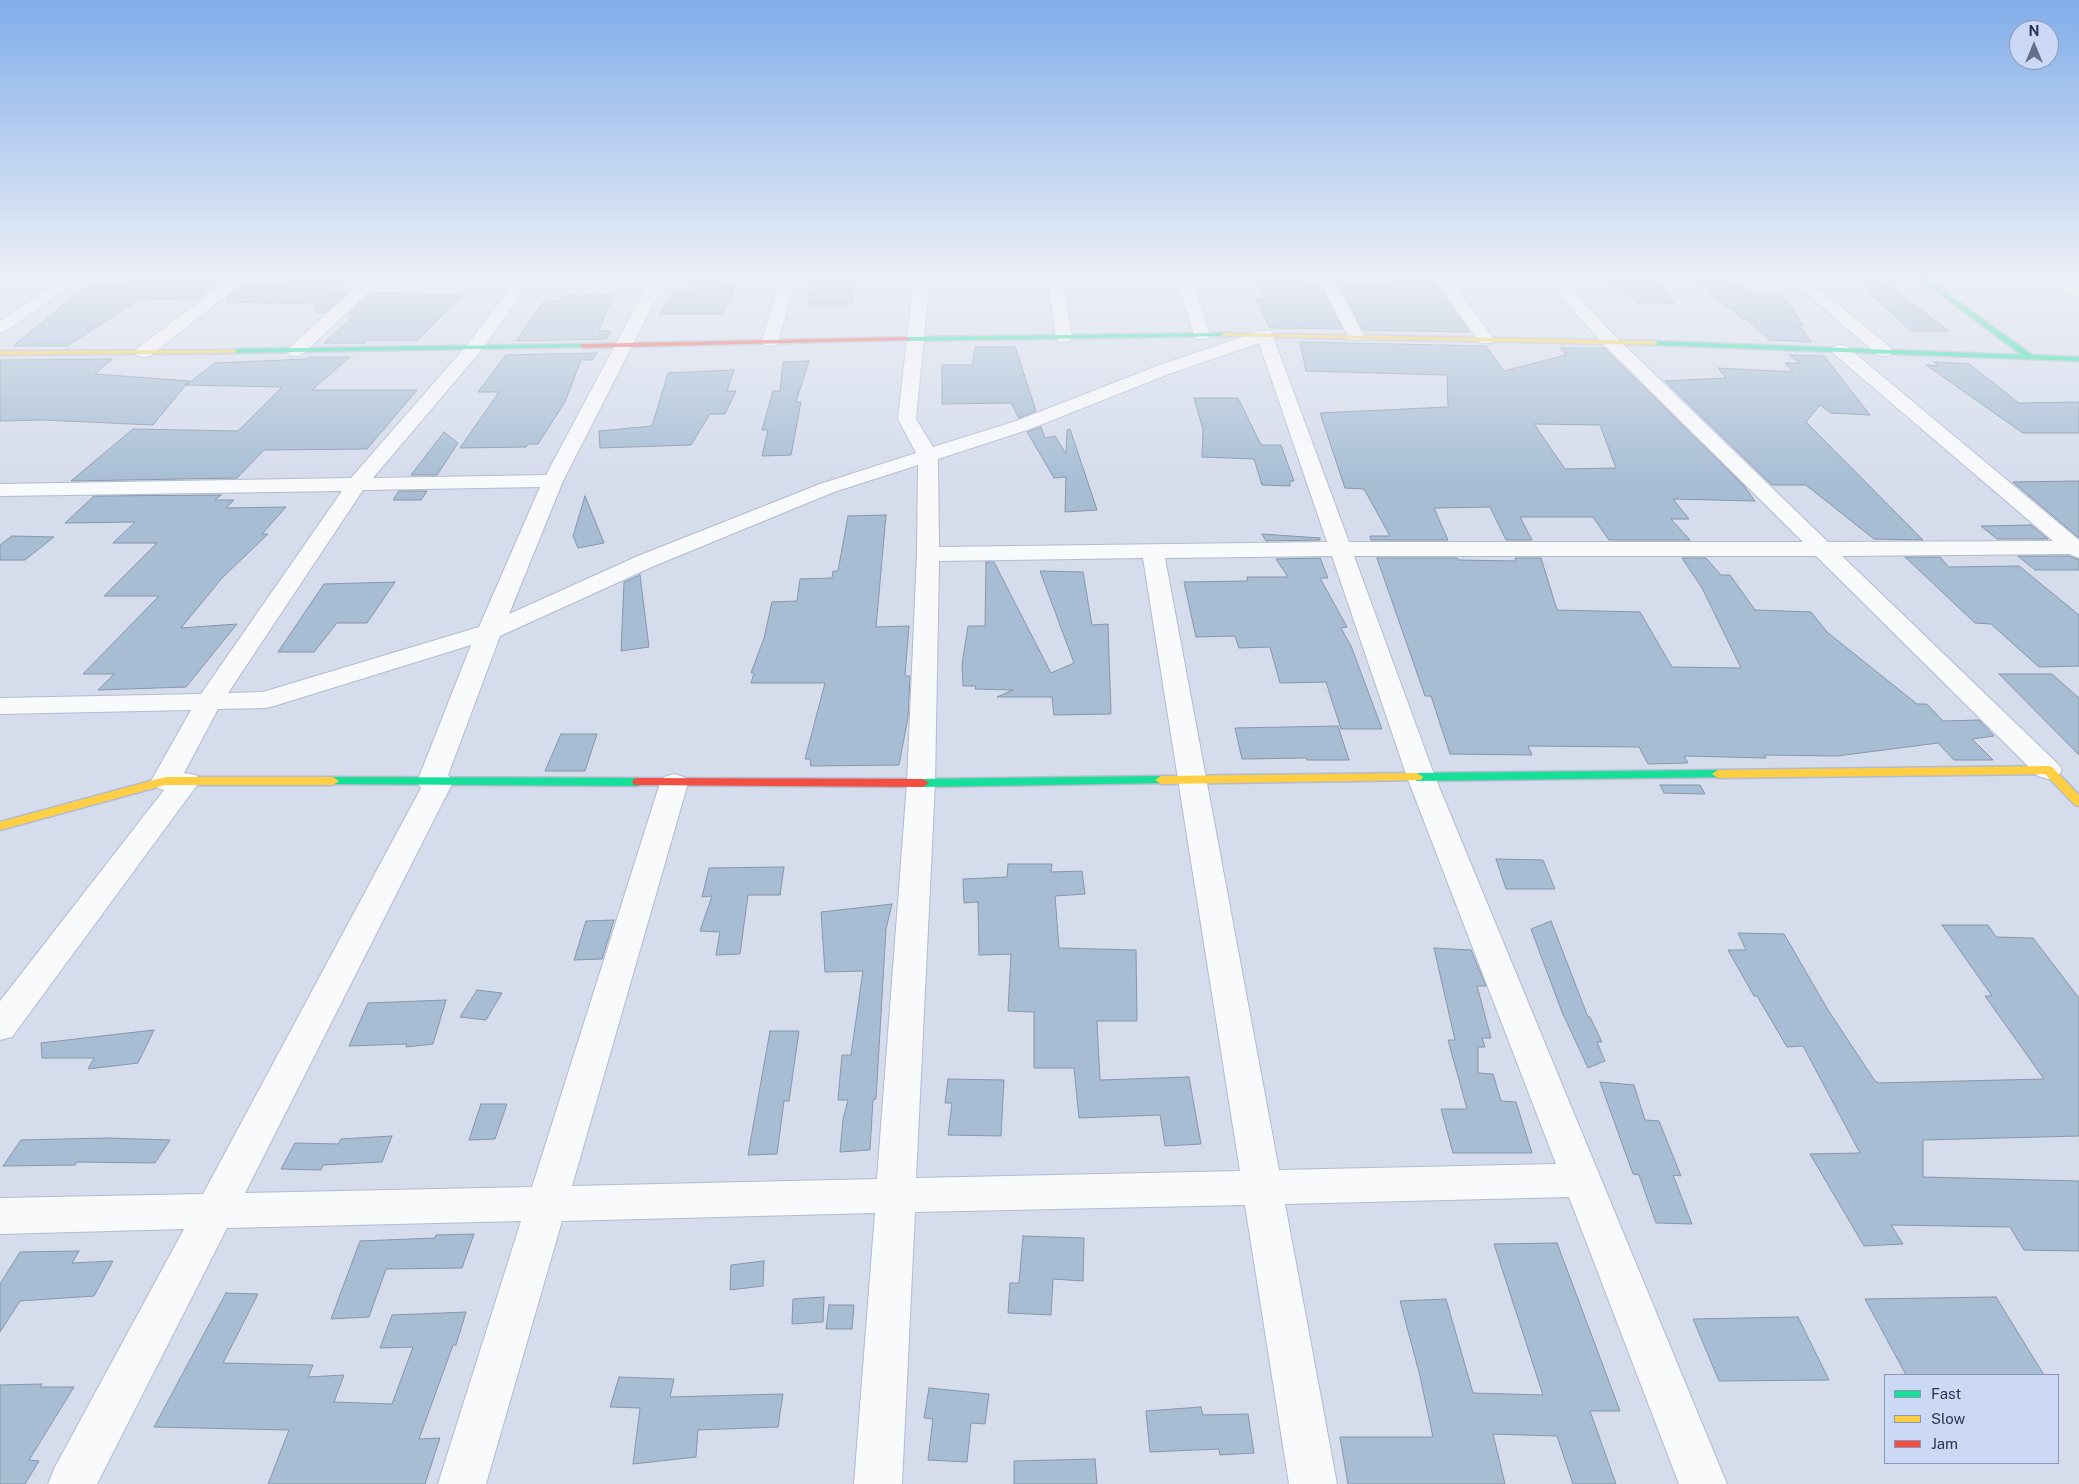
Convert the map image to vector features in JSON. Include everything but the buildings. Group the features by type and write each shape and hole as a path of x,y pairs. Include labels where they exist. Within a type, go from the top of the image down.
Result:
{"street":[{"path":"144,352 153,345"},
{"path":"296,351 302,345"},
{"path":"0,1027 176,782 209,701 357,484 476,345"},
{"path":"0,354 473,349 614,345"},
{"path":"72,1484 215,1211 435,782 489,632 553,481 624,345"},
{"path":"878,1484 921,783 928,554 928,456 907,419 915,345"},
{"path":"0,706 265,700 489,632 646,561 827,488 1023,425 1163,370 1235,345"},
{"path":"1269,345 1421,777 1703,1484"},
{"path":"1613,345 2079,802"},
{"path":"1704,345 2079,360"},
{"path":"1876,345 1884,352"},
{"path":"2014,345 2030,357"},
{"path":"1840,350 2077,548"},
{"path":"0,490 553,481"},
{"path":"928,554 1341,550 2077,548"},
{"path":"1153,551 1313,1484"},
{"path":"0,826 176,782 921,783 2048,770"},
{"path":"462,1484 674,783"},
{"path":"0,1216 1581,1180"}],"traffic: fast":[{"path":"1715,345 2079,359"},
{"path":"2014,345 2030,357"},
{"path":"234,351 583,346"},
{"path":"1417,777 1718,774"},
{"path":"923,783 1161,780"},
{"path":"333,781 638,782"}],"traffic: slow":[{"path":"0,353 234,351"},
{"path":"1718,774 2048,770 2079,802"},
{"path":"1161,780 1417,777"},
{"path":"0,826 165,781 333,781"}],"traffic: jam":[{"path":"583,346 618,345"},
{"path":"638,782 923,783"}]}
